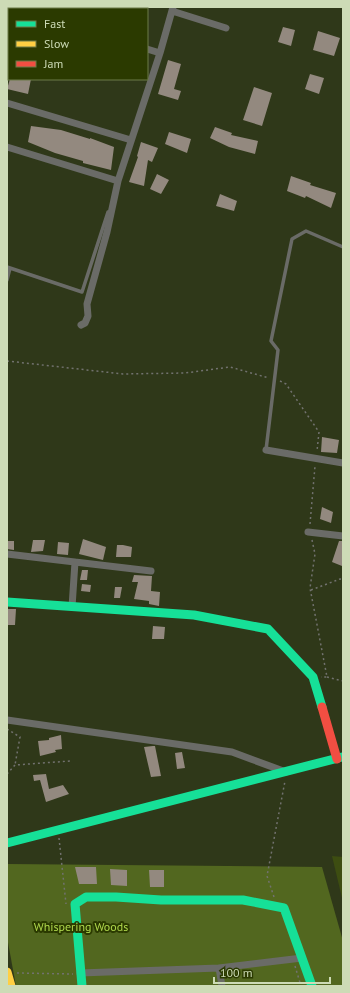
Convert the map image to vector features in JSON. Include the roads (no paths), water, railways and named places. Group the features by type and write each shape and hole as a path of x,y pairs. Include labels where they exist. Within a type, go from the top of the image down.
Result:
{"street":[{"path":"81,325 85,323 88,316 88,304 107,232 118,181 160,52 172,9 226,28"},
{"path":"148,49 160,52"},
{"path":"7,103 131,140"},
{"path":"7,147 118,181"},
{"path":"266,450 343,463"},
{"path":"310,532 343,536"},
{"path":"7,554 151,570"},
{"path":"72,607 75,562"},
{"path":"7,602 194,615 268,629 313,677 340,758 7,843"},
{"path":"7,720 232,752 286,772"},
{"path":"82,986 77,974 75,904 86,897 116,897 161,900 243,900 284,908 312,986"},
{"path":"77,974 219,968 302,958"},
{"path":"219,968 222,986"},
{"path":"7,972 11,986"}],"lane":[{"path":"7,280 9,268 82,292 118,181"},
{"path":"266,450 278,350 271,341 292,239 306,231 343,247"}],"park label":[{"name":"Whispering Woods","path":"81,926"}]}
